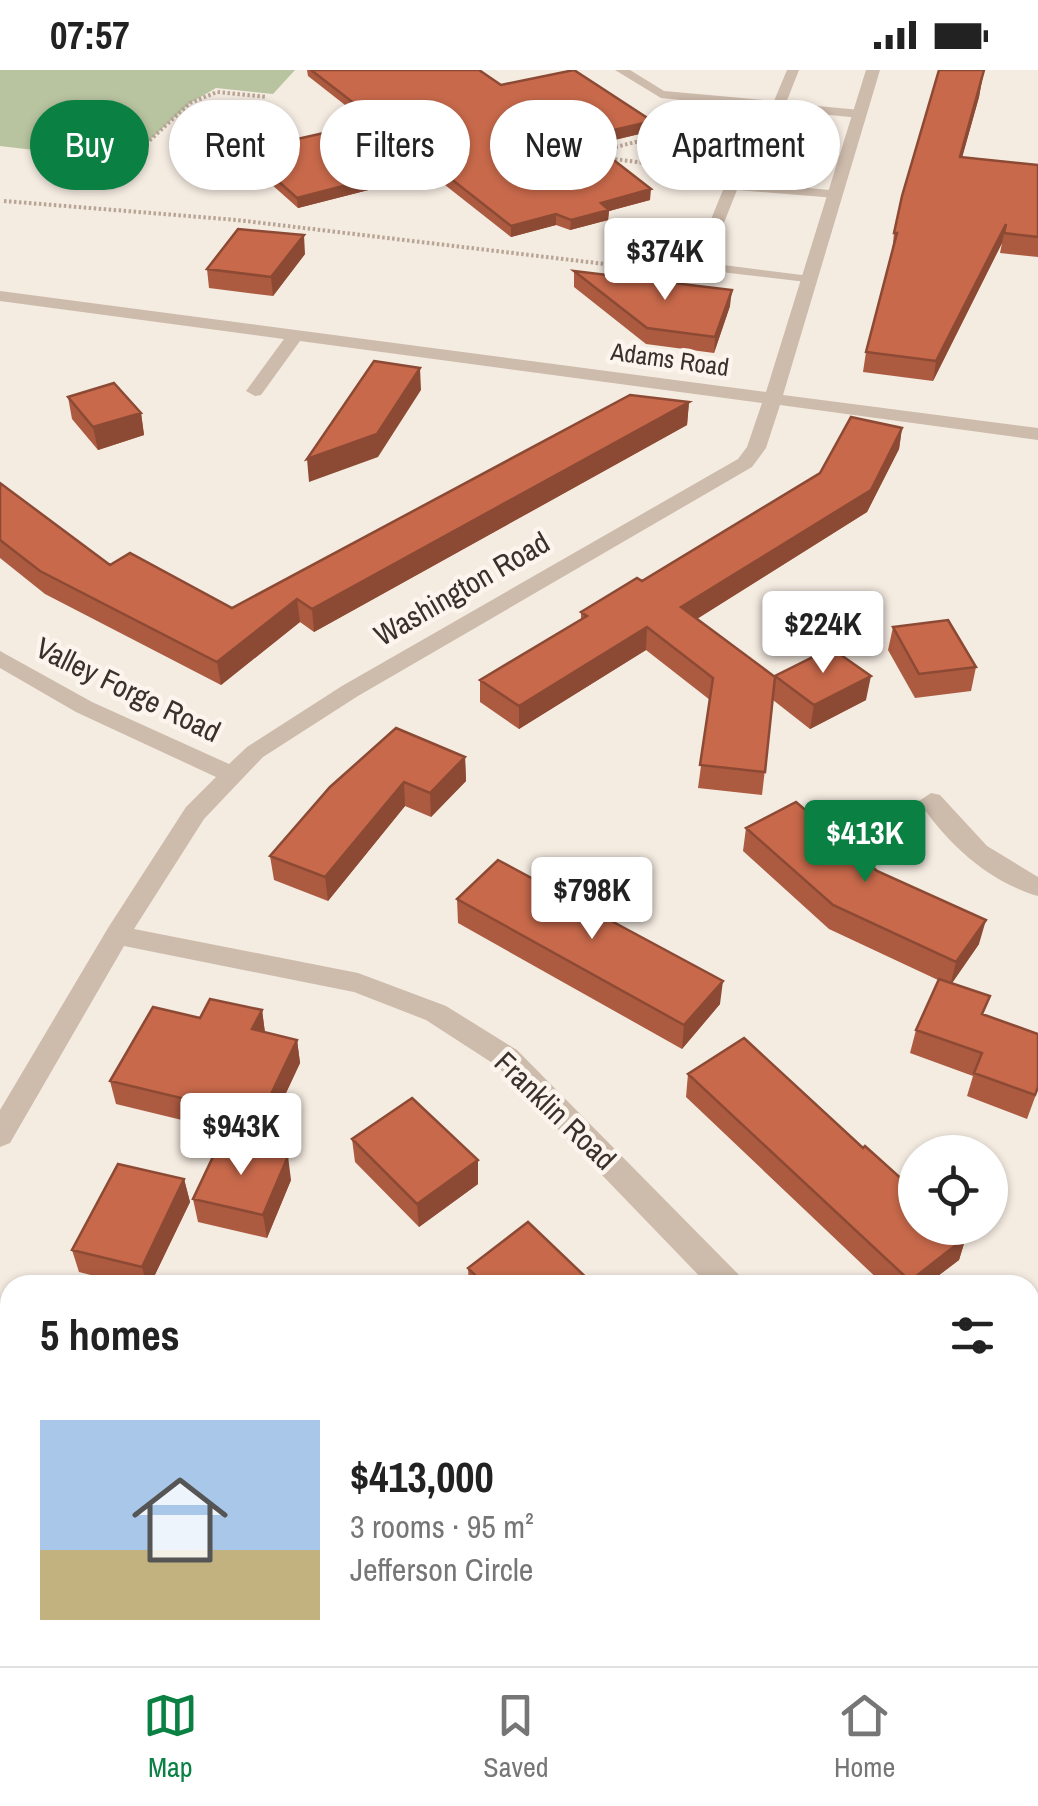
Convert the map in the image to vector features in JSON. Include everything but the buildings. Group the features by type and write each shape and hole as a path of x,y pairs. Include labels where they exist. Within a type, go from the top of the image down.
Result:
{"street":[{"name":"Washington Road","path":"0,1136 116,935 195,813 254,752 350,691 745,463 756,448 773,398 874,70"},
{"name":"Adams Road","path":"0,296 1038,434"},
{"path":"255,391 296,335"},
{"name":"Valley Forge Road","path":"0,658 50,692 231,774"},
{"path":"931,801 958,838 1006,874 1038,888"},
{"name":"Franklin Road","path":"116,935 358,983 436,1013 507,1058 718,1275"}],"lane":[{"path":"621,70 661,94 720,100"},
{"path":"780,100 793,70"},
{"path":"840,112 860,114"},
{"path":"810,280 699,266 732,185 836,194"}],"path":[{"path":"149,141 190,103 217,92 267,97"},
{"path":"617,160 637,162"},
{"path":"627,174 633,162"},
{"path":"4,201 237,220 654,270"}],"green space":[{"path":"0,70 295,70 273,94 216,88 195,100 169,100 169,122 149,141 149,100 30,100 30,150 0,146"}]}
